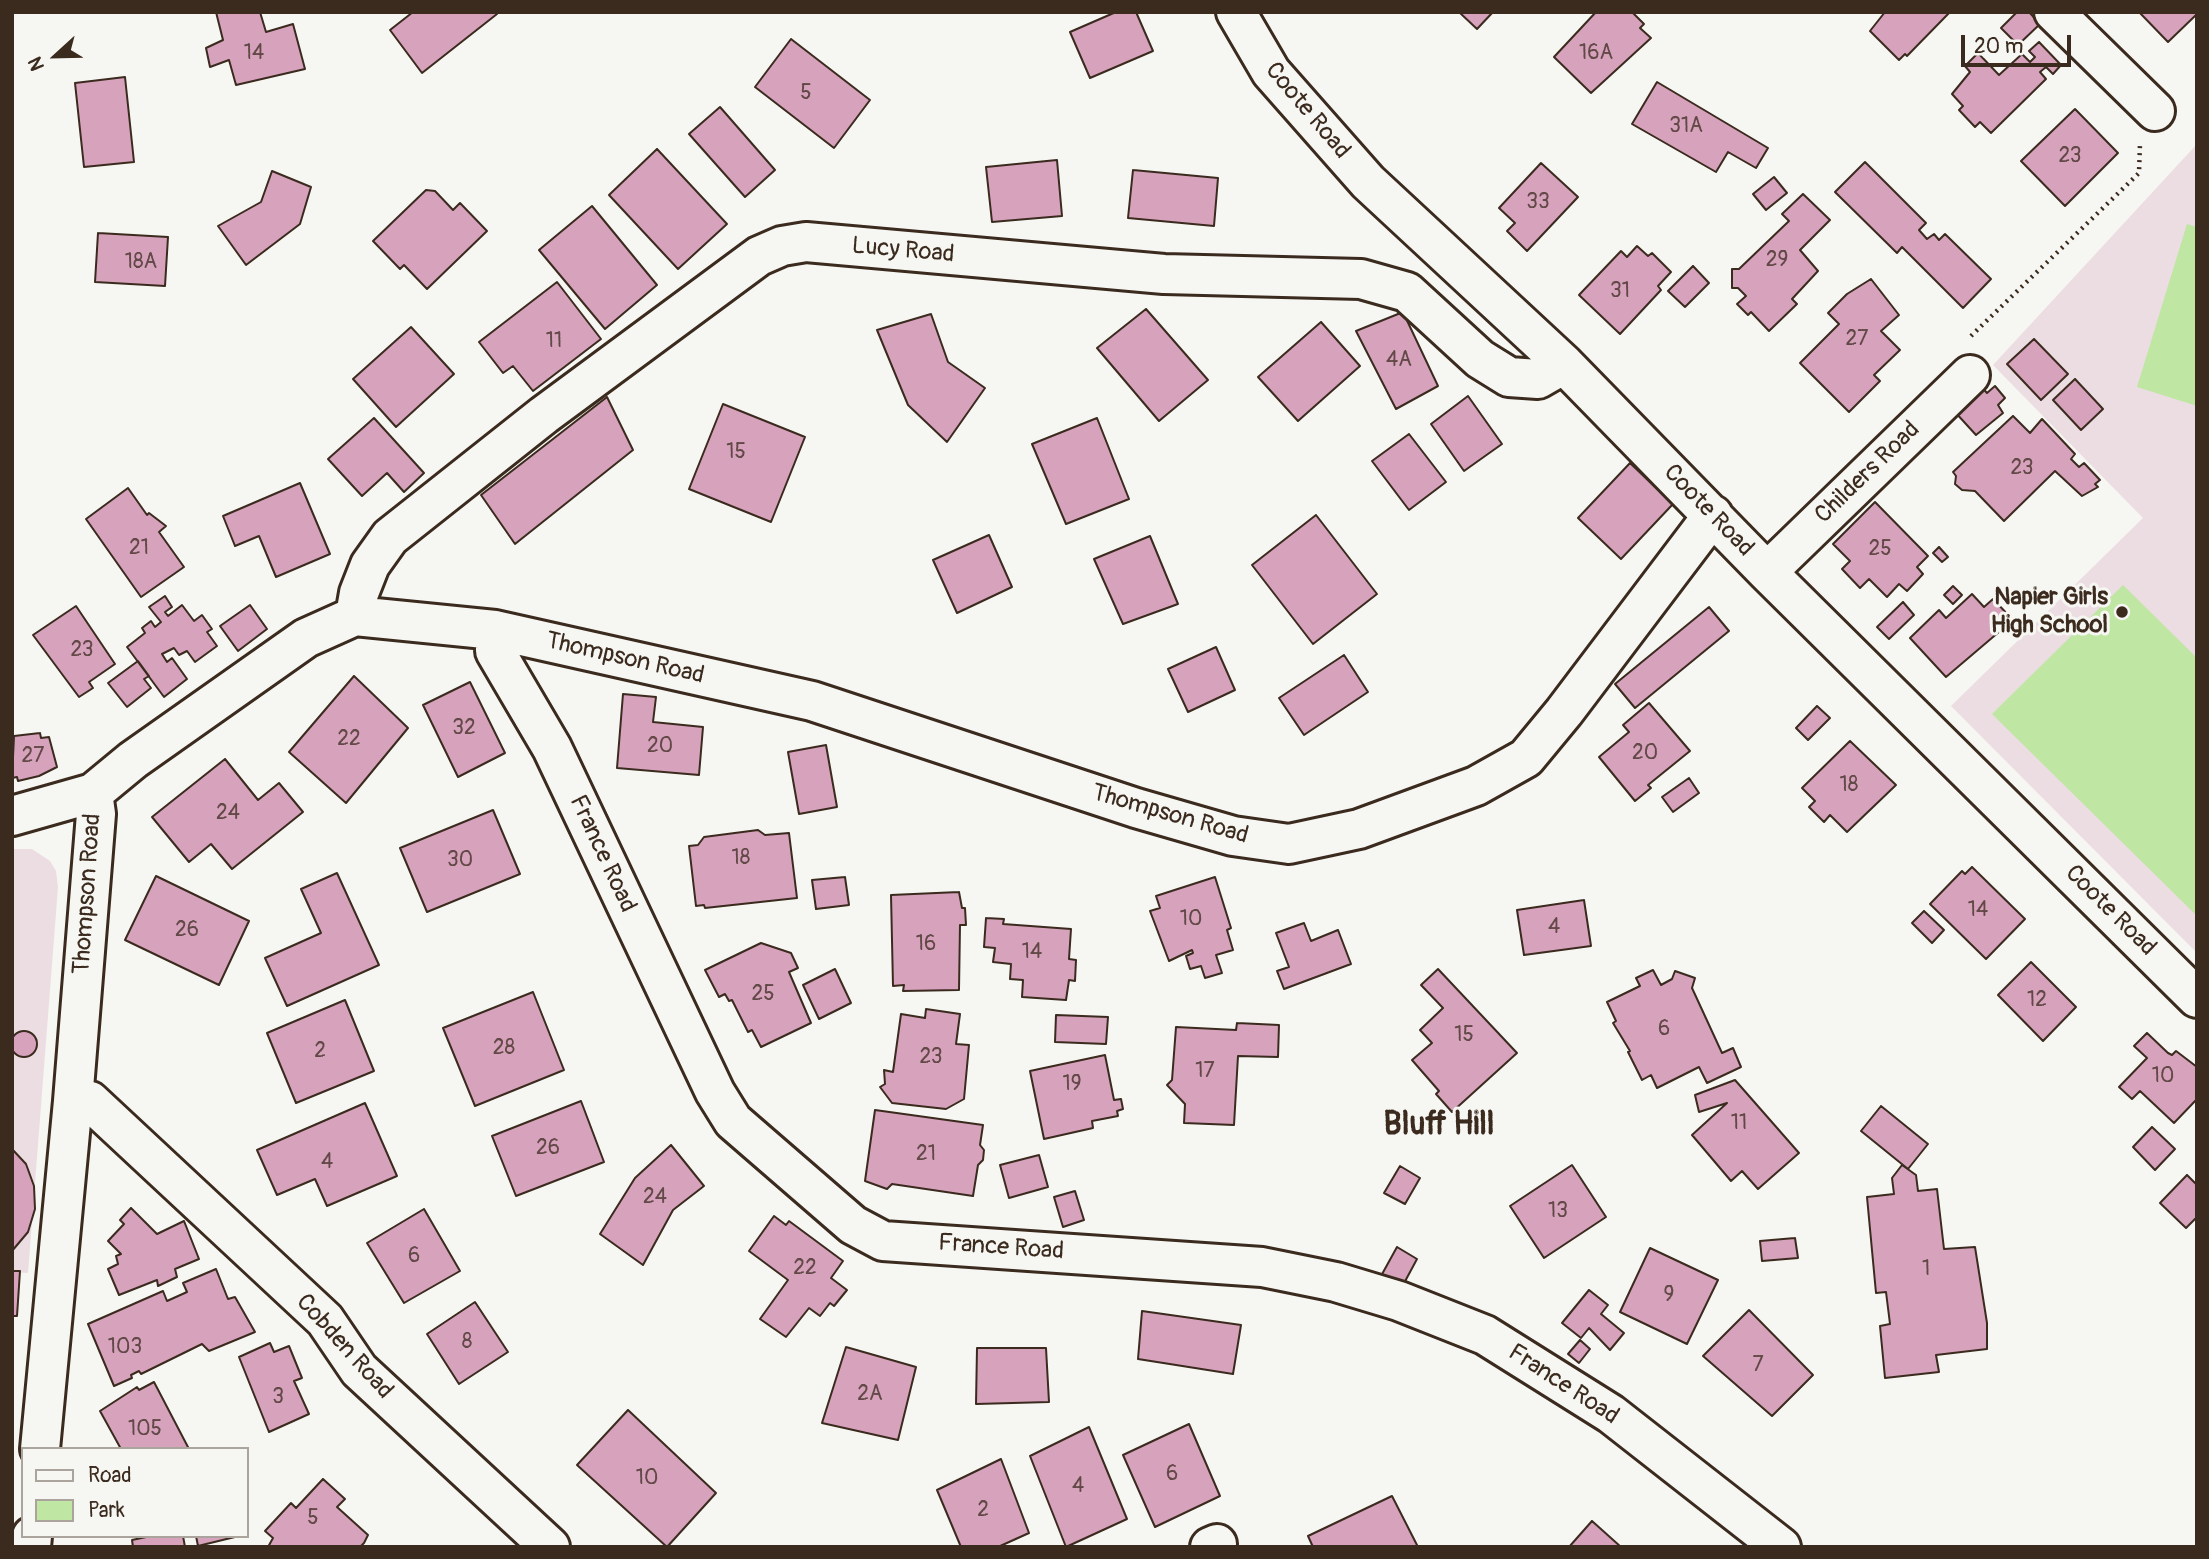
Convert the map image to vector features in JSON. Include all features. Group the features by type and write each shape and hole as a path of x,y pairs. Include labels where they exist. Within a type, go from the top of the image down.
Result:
{"street":[{"name":"Coote Road","path":"1236,12 1271,72 1368,182 1564,364 1767,572 2197,998"},
{"path":"2054,12 2155,111"},
{"name":"Lucy Road","path":"355,616 359,593 370,565 398,530 544,415 748,264 782,246 806,242 1164,274 1361,279 1407,292 1480,359 1509,377 1538,379 1564,364"},
{"name":"Childers Road","path":"1767,572 1969,356"},
{"name":"Thompson Road","path":"40,1447 73,1101 96,814 93,793 133,760 306,638 355,616 495,630 812,701 1136,808 1233,836 1289,844 1359,829 1476,786 1526,758 1713,515"},
{"name":"France Road","path":"495,630 495,651 552,748 715,1092 733,1121 853,1225 883,1241 1262,1267 1336,1282 1399,1301 1485,1335 1611,1414 1781,1547"},
{"path":"12,816 93,793"},
{"name":"Cobden Road","path":"73,1101 90,1101 325,1320 359,1370 550,1547"}],"path":[{"path":"1969,356 2139,173"}],"shaded area":[{"name":"Napier Girls High School","path":"2197,144 2197,953 1951,706 2143,518 1993,365"},
{"path":"12,849 32,849 50,861 56,871 58,887 28,1273 12,1272"}],"green space":[{"path":"2187,224 2197,227 2197,406 2137,387"},
{"path":"2123,585 2197,658 2197,916 1992,714"}],"building":[{"path":"216,12 260,12 266,32 293,24 305,69 236,85 229,60 210,67 206,48 223,40"},
{"path":"413,12 497,14 422,73 390,30"},
{"path":"1116,12 1136,12 1153,51 1090,78 1070,32"},
{"path":"1459,12 1493,12 1477,29"},
{"path":"1596,12 1632,12 1644,24 1640,28 1651,38 1591,93 1554,57"},
{"path":"1885,12 1950,12 1907,56 1905,54 1899,60 1870,31"},
{"path":"2017,12 2029,12 2040,24 2018,45 2001,28"},
{"path":"2139,12 2197,12 2197,14 2168,42"},
{"path":"791,39 870,100 834,148 755,87"},
{"path":"2039,42 2061,65 2053,74 2046,67 2040,72 2046,79 1991,133 1980,122 1975,127 1959,110 1963,106 1952,94 1970,72 1965,66 1978,53 1999,75 2022,54 2030,62 2035,57 2029,51"},
{"path":"125,77 134,162 84,167 75,83"},
{"path":"1657,82 1768,148 1756,168 1728,152 1716,172 1632,124"},
{"path":"720,107 775,170 745,197 689,134"},
{"path":"2075,109 2118,153 2065,206 2021,161"},
{"path":"657,149 727,224 678,269 609,195"},
{"path":"1057,160 1062,216 992,222 986,167"},
{"path":"1865,162 1926,223 1919,230 1927,239 1934,234 1939,240 1945,234 1991,279 1963,308 1902,247 1897,253 1835,192"},
{"path":"1541,163 1578,197 1527,251 1507,231 1515,223 1499,208"},
{"path":"1133,170 1218,178 1214,226 1128,218"},
{"path":"272,171 311,187 300,224 246,265 218,226 261,202"},
{"path":"1774,177 1787,193 1766,210 1753,194"},
{"path":"426,190 435,191 453,210 460,203 487,231 427,289 404,265 400,269 373,241"},
{"path":"1803,194 1830,220 1800,250 1818,271 1792,299 1797,304 1769,331 1751,312 1748,315 1737,304 1746,296 1738,288 1732,288 1732,269 1739,269 1789,221 1782,214"},
{"path":"592,206 657,285 605,329 539,250"},
{"path":"98,233 168,237 165,286 95,282"},
{"path":"1637,246 1648,256 1652,253 1671,272 1658,286 1661,290 1620,334 1579,295 1621,251 1627,257"},
{"path":"1693,266 1709,283 1685,307 1668,291"},
{"path":"1871,279 1899,315 1881,331 1900,350 1874,375 1880,381 1849,412 1800,363 1839,324 1828,313 1847,294"},
{"path":"557,282 601,339 533,391 513,366 503,373 479,342"},
{"path":"1146,309 1208,380 1159,421 1097,348"},
{"path":"1403,312 1438,386 1396,409 1356,331"},
{"path":"931,314 948,362 985,388 947,442 908,405 877,330"},
{"path":"1321,322 1360,366 1298,421 1258,377"},
{"path":"411,327 454,374 396,427 353,379"},
{"path":"2034,339 2068,374 2041,400 2007,364"},
{"path":"2075,379 2103,409 2081,430 2053,400"},
{"path":"1979,384 1987,393 1995,386 2005,398 1998,405 2003,413 1976,435 1955,412"},
{"path":"1468,396 1502,444 1464,471 1431,424"},
{"path":"607,397 633,450 515,544 481,495"},
{"path":"723,404 805,437 771,522 689,489"},
{"path":"2013,416 2030,433 2042,419 2075,454 2071,459 2079,467 2084,463 2100,480 2095,484 2098,487 2082,496 2055,471 2004,521 1975,491 1962,490 1955,484 1956,476 1953,472"},
{"path":"374,418 424,473 404,492 387,473 362,496 328,459"},
{"path":"1097,418 1129,499 1066,524 1032,444"},
{"path":"1409,434 1446,482 1409,510 1372,461"},
{"path":"1630,463 1673,504 1621,559 1578,518"},
{"path":"300,483 330,554 276,577 259,536 235,546 223,516"},
{"path":"128,488 147,515 149,513 166,526 159,532 184,567 141,597 86,519"},
{"path":"1875,502 1928,556 1917,567 1923,574 1907,591 1899,584 1887,597 1869,579 1860,588 1842,569 1850,561 1833,544"},
{"path":"1316,515 1377,594 1313,644 1252,565"},
{"path":"989,535 1012,587 957,613 933,560"},
{"path":"1150,536 1178,604 1123,624 1094,559"},
{"path":"1939,547 1948,557 1942,562 1933,553"},
{"path":"1953,586 1962,595 1953,604 1944,595"},
{"path":"1972,594 1984,607 1993,599 2013,620 1946,677 1910,638 1939,610 1946,618"},
{"path":"165,596 172,607 165,612 168,616 182,605 194,621 202,615 212,629 207,632 217,646 195,662 187,651 179,655 174,648 162,654 167,662 172,658 187,679 164,697 127,647 145,633 142,628 151,621 155,627 161,622 149,607"},
{"path":"1903,602 1914,615 1889,639 1877,627"},
{"path":"250,605 267,629 238,651 220,626"},
{"path":"76,606 115,664 89,682 93,688 79,697 33,635"},
{"path":"1709,607 1729,631 1635,708 1615,684"},
{"path":"1216,647 1235,690 1188,712 1168,669"},
{"path":"1344,655 1368,692 1304,735 1279,698"},
{"path":"138,661 149,676 144,679 151,688 127,707 108,683"},
{"path":"354,676 408,728 346,803 289,752"},
{"path":"470,682 505,753 458,777 423,705"},
{"path":"623,694 656,697 653,722 703,727 699,775 617,768"},
{"path":"1649,703 1690,751 1648,785 1651,788 1635,801 1599,757 1629,732 1623,725"},
{"path":"1817,706 1830,718 1808,740 1796,728"},
{"path":"40,733 41,738 49,737 57,767 39,776 18,781 17,777 12,778 14,736"},
{"path":"1850,741 1896,785 1847,832 1830,815 1824,822 1809,807 1815,801 1802,788"},
{"path":"826,745 837,807 799,814 788,752"},
{"path":"225,759 258,800 279,783 303,812 232,869 211,844 189,862 152,817"},
{"path":"1689,778 1699,793 1673,812 1662,797"},
{"path":"493,810 520,874 427,912 400,848"},
{"path":"758,830 765,835 789,833 797,898 705,908 704,905 696,906 689,846 698,845 704,837"},
{"path":"1972,867 2025,919 1986,959 1930,904 1962,871 1965,874"},
{"path":"337,873 379,965 287,1006 265,958 321,933 301,889"},
{"path":"156,876 249,921 219,985 125,940"},
{"path":"845,877 849,905 816,909 812,880"},
{"path":"1215,877 1231,928 1227,930 1233,950 1216,955 1222,973 1205,978 1201,966 1190,969 1186,956 1193,953 1192,950 1169,961 1150,911 1160,908 1156,896"},
{"path":"959,892 962,908 965,908 966,925 960,925 959,990 903,991 904,985 893,986 891,895"},
{"path":"1584,900 1591,946 1524,955 1517,910"},
{"path":"1924,911 1944,930 1932,943 1912,923"},
{"path":"986,918 1004,919 1003,924 1071,929 1069,959 1076,960 1075,981 1069,980 1066,1000 1022,997 1023,980 1010,979 1011,964 993,962 995,948 984,947"},
{"path":"1304,923 1311,941 1338,930 1351,964 1284,989 1277,971 1289,967 1276,933"},
{"path":"761,943 791,953 798,968 789,972 811,1023 761,1047 752,1030 748,1032 732,1000 729,1001 725,994 719,997 705,970"},
{"path":"2031,962 2076,1007 2043,1041 1998,995"},
{"path":"835,969 851,1003 819,1019 803,985"},
{"path":"1438,969 1517,1053 1452,1112 1436,1094 1439,1091 1412,1060 1432,1043 1420,1030 1443,1008 1421,985"},
{"path":"1653,970 1661,985 1672,979 1675,971 1695,978 1692,988 1722,1053 1733,1048 1741,1067 1707,1083 1699,1067 1657,1088 1651,1075 1642,1080 1628,1052 1630,1051 1613,1023 1616,1021 1607,1002 1640,986 1636,978"},
{"path":"533,992 564,1070 475,1106 443,1028"},
{"path":"345,1000 374,1071 296,1103 267,1033"},
{"path":"926,1009 960,1014 956,1044 969,1045 964,1099 946,1109 892,1103 880,1087 885,1084 884,1070 893,1072 901,1014 925,1018"},
{"path":"1056,1015 1108,1017 1106,1044 1055,1042"},
{"path":"1237,1023 1279,1025 1278,1057 1238,1056 1234,1125 1184,1123 1185,1104 1167,1085 1172,1080 1176,1027 1236,1030"},
{"path":"24,1031 33,1035 37,1044 33,1053 24,1057 15,1053 11,1044 15,1035"},
{"path":"2147,1033 2168,1053 2172,1055 2176,1051 2197,1067 2197,1099 2174,1123 2140,1091 2132,1099 2119,1087 2147,1058 2134,1046"},
{"path":"1105,1055 1114,1100 1121,1099 1123,1109 1117,1111 1118,1116 1092,1121 1093,1128 1044,1139 1030,1071"},
{"path":"1735,1080 1799,1153 1758,1189 1742,1171 1731,1181 1692,1135 1727,1103 1699,1112 1695,1095"},
{"path":"581,1101 604,1162 516,1196 492,1136"},
{"path":"365,1103 397,1176 327,1206 315,1179 277,1195 257,1150"},
{"path":"1881,1106 1928,1144 1908,1169 1861,1131"},
{"path":"875,1110 983,1125 980,1145 984,1150 983,1160 978,1165 973,1196 892,1184 887,1189 865,1181"},
{"path":"2152,1127 2175,1149 2155,1170 2133,1147"},
{"path":"671,1145 704,1186 673,1210 643,1265 600,1234 635,1178"},
{"path":"12,1149 26,1164 34,1186 35,1209 28,1232 12,1251"},
{"path":"1039,1155 1048,1187 1009,1198 1000,1165"},
{"path":"1572,1165 1606,1217 1544,1258 1510,1206"},
{"path":"1902,1165 1916,1175 1918,1191 1937,1189 1944,1249 1975,1247 1987,1323 1987,1349 1936,1355 1939,1372 1885,1378 1880,1326 1890,1324 1886,1292 1876,1293 1867,1197 1894,1194 1892,1178"},
{"path":"1400,1166 1420,1178 1405,1204 1384,1193"},
{"path":"2187,1175 2197,1185 2197,1217 2186,1228 2160,1203"},
{"path":"1075,1191 1084,1220 1063,1227 1054,1197"},
{"path":"131,1208 157,1234 184,1221 199,1259 175,1269 177,1277 158,1286 157,1280 119,1295 108,1269 118,1264 116,1256 121,1254 108,1241 124,1224 120,1220"},
{"path":"424,1209 460,1271 404,1303 367,1243"},
{"path":"774,1216 786,1225 789,1221 843,1261 831,1278 847,1290 834,1306 830,1303 820,1316 809,1308 786,1337 760,1319 788,1280 749,1251"},
{"path":"1795,1238 1798,1258 1762,1261 1760,1241"},
{"path":"1397,1247 1417,1259 1402,1287 1381,1276"},
{"path":"1650,1248 1718,1280 1687,1344 1620,1312"},
{"path":"216,1269 228,1299 235,1297 255,1332 209,1351 202,1344 141,1374 139,1371 131,1375 132,1378 114,1386 88,1324 163,1291 167,1301 187,1292 183,1283"},
{"path":"12,1271 20,1271 17,1316 12,1316"},
{"path":"1589,1290 1608,1305 1601,1314 1624,1333 1610,1350 1589,1328 1581,1338 1562,1323"},
{"path":"475,1302 508,1352 459,1384 427,1334"},
{"path":"1749,1310 1813,1375 1772,1416 1703,1356"},
{"path":"1142,1311 1241,1325 1233,1374 1138,1359"},
{"path":"1580,1340 1590,1349 1579,1363 1568,1354"},
{"path":"270,1343 274,1352 289,1346 302,1378 294,1381 309,1414 269,1432 239,1357"},
{"path":"846,1347 916,1367 898,1440 822,1423"},
{"path":"977,1348 1046,1348 1049,1402 976,1404"},
{"path":"154,1382 188,1447 120,1447 100,1411 137,1387 139,1390"},
{"path":"628,1410 716,1493 667,1547 577,1465"},
{"path":"1189,1424 1220,1496 1155,1527 1123,1455"},
{"path":"1089,1427 1127,1519 1066,1547 1030,1456"},
{"path":"1001,1459 1029,1533 998,1547 961,1547 937,1490"},
{"path":"323,1479 345,1499 337,1507 368,1535 364,1543 360,1547 268,1547 273,1538 265,1531 291,1503 296,1508"},
{"path":"1392,1496 1418,1547 1313,1547 1308,1536"},
{"path":"1592,1521 1621,1547 1569,1547"},
{"path":"183,1538 185,1547 133,1547 132,1540"},
{"path":"196,1538 231,1538 198,1546"}],"place":[{"name":"Napier Girls High School","path":"2122,612"}],"district":[{"name":"Bluff Hill","path":"1439,1126"}]}
